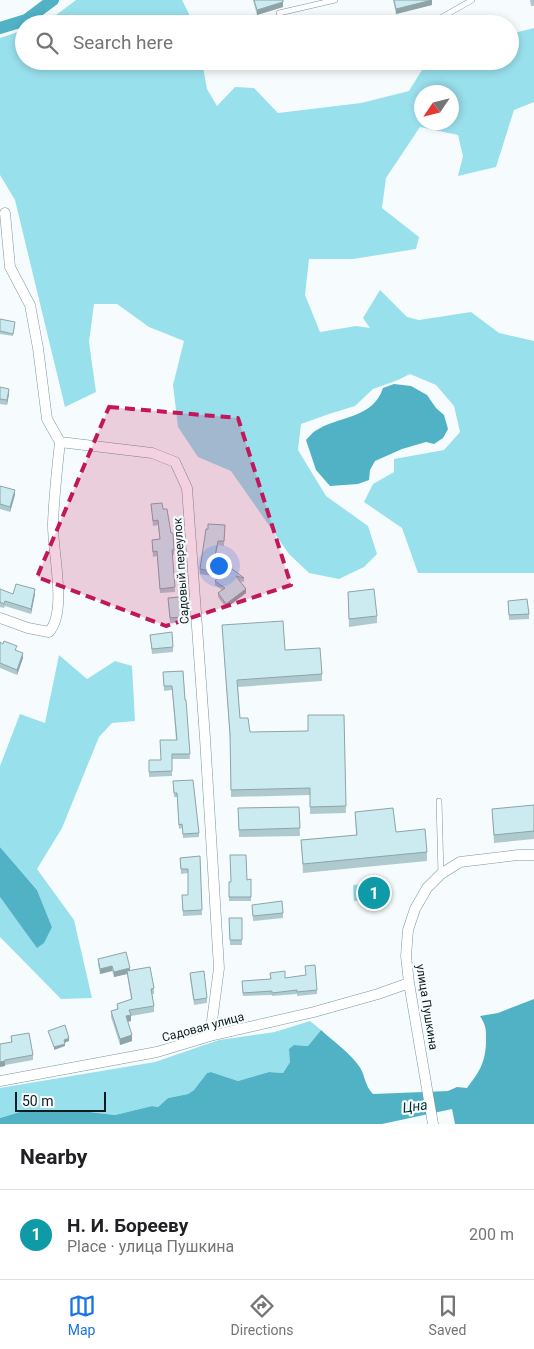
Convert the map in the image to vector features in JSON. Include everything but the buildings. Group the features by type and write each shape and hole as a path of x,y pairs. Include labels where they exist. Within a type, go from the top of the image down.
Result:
{"street":[{"path":"0,618 28,628 49,632 55,626 58,606 53,525 60,442 47,419 38,348 30,305 10,267 5,213"},
{"name":"Садовый переулок","path":"60,442 152,453 175,462 187,488 219,968 210,1036"},
{"name":"улица Пушкина","path":"433,1124 406,956 408,930 415,909 428,888 441,874 460,862 518,855 534,855"},
{"name":"Садовая улица","path":"0,1081 157,1052 210,1036 314,1012 409,984"}],"lane":[{"path":"279,13 335,0"},
{"path":"446,15 472,0"},
{"path":"439,801 441,874"}],"highlighted area":[{"path":"109,407 238,418 291,585 166,626 37,577"}],"shaded area":[{"path":"76,0 182,0 190,15 56,15"},
{"path":"534,28 534,102 514,110 496,167 458,176 463,156 458,135 434,130 459,130 459,85 414,85 414,130 418,130 386,178 382,208 419,237 416,249 353,259 309,259 305,295 320,332 356,326 370,328 363,318 380,290 407,317 419,320 471,312 499,333 534,341 534,573 418,573 402,528 364,502 373,484 394,472 394,459 444,450 460,432 454,406 436,385 410,374 373,389 355,406 301,424 298,450 326,496 368,526 377,554 364,567 339,579 309,573 289,554 231,471 198,457 178,427 173,385 184,341 149,327 117,304 94,304 89,342 96,392 65,407 15,200 0,175 0,38 15,33 15,70 204,70 207,89 217,106 235,87 254,88 278,113 361,103 409,91 422,70 519,70 519,32"},
{"path":"59,655 87,679 115,661 132,666 135,721 112,723 99,737 62,828 37,869 74,920 92,998 61,999 0,937 0,897 21,925 52,927 37,890 0,847 0,766 20,714 45,723"},
{"path":"384,882 385,898 378,899 377,889 372,890 373,899 354,901 353,885"},
{"path":"310,1021 321,1030 308,1046 294,1045 290,1062 283,1073 269,1072 238,1081 211,1072 207,1073 194,1090 188,1094 168,1098 158,1107 152,1106 115,1115 73,1110 23,1111 0,1118 0,1088 155,1062 219,1040 275,1032"}],"water":[{"path":"394,384 411,386 427,395 436,408 444,415 448,429 443,438 434,444 426,442 402,449 375,461 370,470 369,480 358,484 330,486 316,470 306,440 324,426 354,416 371,406 383,388"},
{"path":"0,847 37,890 52,927 44,943 37,948 0,897"},
{"name":"Цна","path":"534,999 534,1124 455,1124 452,1109 382,1124 0,1124 0,1118 23,1111 73,1110 115,1115 152,1106 158,1107 168,1098 188,1094 194,1090 207,1073 211,1072 238,1081 269,1072 283,1073 290,1062 289,1049 294,1045 308,1046 321,1030 355,1061 373,1094 448,1091 457,1087 467,1088 478,1072 484,1057 486,1032 480,1016 498,1013"}],"waterway":[{"path":"33,15 53,0"},
{"path":"0,28 15,23"}],"place":[{"name":"Н. И. Борееву","path":"374,893"}]}
